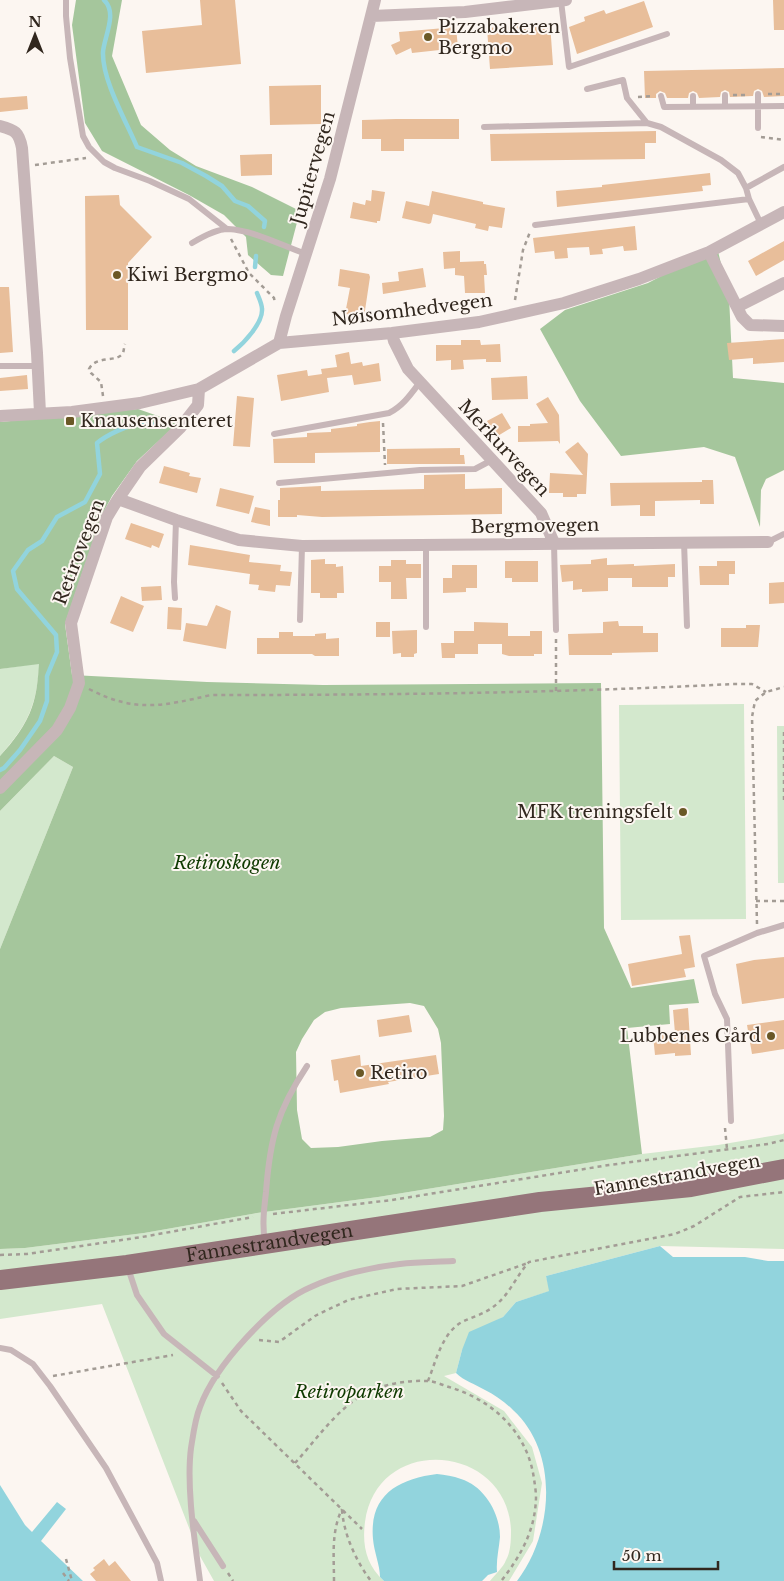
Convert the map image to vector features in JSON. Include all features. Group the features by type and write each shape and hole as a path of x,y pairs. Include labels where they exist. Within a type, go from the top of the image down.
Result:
{"highway":[{"name":"Fannestrandvegen","path":"540,1202 784,1155"},
{"name":"Fannestrandvegen","path":"0,1280 127,1265 540,1202 691,1187 784,1169"}],"street":[{"name":"Jupitervegen","path":"279,344 286,316 330,179 375,0"},
{"path":"372,16 465,12 563,1"},
{"path":"0,126 10,129 20,137 40,413"},
{"name":"Nøisomhedvegen","path":"0,416 72,412 104,408 140,403 199,389 279,344 479,322 564,303 638,279 709,252 784,212"},
{"path":"709,252 742,318 750,325 784,326"},
{"path":"737,307 784,283"},
{"name":"Merkurvegen","path":"392,333 408,369 540,513 554,543"},
{"name":"Retirovegen","path":"0,788 57,730 70,708 79,684 71,623 107,517 140,467 180,428 198,405 199,389"},
{"name":"Bergmovegen","path":"118,499 239,540 302,546 768,542"}],"lane":[{"path":"66,0 70,58 83,136 95,154 115,168 150,181 189,199 227,229"},
{"path":"563,1 569,68 667,34"},
{"path":"587,89 622,80 627,98 647,123"},
{"path":"758,94 758,128"},
{"path":"725,95 725,106"},
{"path":"662,96 664,107 784,106"},
{"path":"693,96 693,107"},
{"path":"484,127 647,123 662,127 721,160 738,174 761,224"},
{"path":"746,188 784,167"},
{"path":"535,225 749,199"},
{"path":"192,243 205,236 227,229 246,232 306,254"},
{"path":"0,366 37,366"},
{"path":"274,434 396,410 420,382"},
{"path":"279,483 387,473 475,469 492,460"},
{"path":"176,520 174,582 176,598"},
{"path":"768,542 784,534"},
{"path":"684,542 687,626"},
{"path":"554,543 556,630"},
{"path":"426,545 426,627"},
{"path":"300,620 302,546"},
{"path":"731,1121 727,1019 715,994 704,956 757,933 784,926"},
{"path":"265,1243 264,1215 270,1150 275,1130 288,1097 307,1066"},
{"path":"200,1581 190,1474 191,1449 199,1408 217,1376 245,1338 281,1306 311,1287 355,1273 399,1264 453,1262"},
{"path":"127,1265 137,1295 164,1334 217,1376"},
{"path":"0,1348 11,1350 33,1364 44,1377 106,1468 157,1563 161,1581"},
{"path":"193,1518 223,1566"}],"path":[{"path":"762,138 784,140"},
{"path":"23,166 90,158 95,154"},
{"path":"514,307 523,250 528,235 535,225"},
{"path":"227,229 249,273 274,298 276,305"},
{"path":"104,408 101,382 91,373 89,368 96,361 120,356 123,353 125,344"},
{"path":"383,414 387,473"},
{"path":"556,630 556,692"},
{"path":"79,684 109,699 144,706 178,703 211,695 556,692 733,684 752,684 766,692"},
{"path":"757,933 752,717 755,701 766,692 784,687"},
{"path":"784,732 784,802"},
{"path":"756,901 784,901"},
{"path":"727,1149 725,1128 731,1121"},
{"path":"0,1255 27,1254 199,1228 264,1215 392,1200 539,1175 784,1140"},
{"path":"245,1338 279,1342 314,1316 348,1300 397,1289 462,1286 529,1262 675,1234 694,1226 740,1197 784,1192"},
{"path":"428,1381 446,1338 460,1323 493,1307 529,1262"},
{"path":"44,1377 187,1353"},
{"path":"217,1376 241,1411 362,1529"},
{"path":"294,1463 343,1410 368,1392 396,1383 428,1381 467,1392 493,1409 516,1431 532,1464 536,1498 531,1533 518,1559 502,1580"},
{"path":"334,1581 333,1533 336,1520 342,1509"},
{"path":"342,1509 343,1523 354,1554 371,1581"},
{"path":"66,1559 70,1581"},
{"path":"63,1573 70,1581"}],"green space":[{"path":"76,0 122,0 112,56 141,125 170,150 196,166 252,187 300,211 283,276 271,275 248,255 246,237 224,215 102,151 85,123 72,25"},
{"path":"717,247 729,297 733,378 784,383 784,470 766,479 761,490 760,527 735,457 704,447 621,456 580,401 540,329 565,310 648,283"},
{"name":"Retiroskogen","path":"138,409 178,423 137,461 112,496 102,515 65,624 72,675 207,682 323,685 601,683 604,928 631,988 694,979 699,1003 669,1005 670,1024 627,1028 642,1154 378,1197 257,1213 144,1233 25,1248 0,1249 0,949 73,767 54,756 0,811 0,756 19,733 29,714 34,702 39,664 0,669 0,422","holes":["410,1003 424,1006 438,1029 441,1043 443,1130 430,1137 311,1148 302,1139 297,1110 296,1052 314,1020 325,1012 341,1008"]},
{"path":"40,663 35,696 26,720 10,745 0,756 0,669"},
{"name":"MFK treningsfelt","path":"744,704 746,919 621,920 619,705"},
{"path":"777,726 784,726 784,883 778,883"},
{"path":"54,756 73,767 0,949 0,811"},
{"name":"Retiroparken","path":"784,1133 784,1249 660,1246 546,1276 550,1291 516,1302 503,1317 488,1325 462,1350 456,1373 444,1376 504,1411 532,1447 542,1483 533,1541 509,1581 490,1581 505,1563 510,1549 511,1530 504,1501 488,1480 466,1466 441,1460 415,1462 392,1473 375,1493 365,1522 364,1539 369,1561 384,1581 214,1581 200,1556 102,1304 0,1319 0,1249 25,1248 144,1233 257,1213 378,1197 642,1154 718,1145"}],"water":[{"path":"660,1246 673,1257 745,1257 768,1261 784,1261 784,1581 517,1581 529,1562 544,1518 546,1494 544,1471 539,1448 528,1428 513,1410 496,1396 456,1373 469,1332 503,1317 516,1302 549,1291 546,1276"},
{"path":"437,1474 455,1477 477,1488 494,1510 500,1537 497,1572 488,1575 482,1581 384,1581 380,1577 373,1539 373,1524 381,1500 399,1485 423,1476"},
{"path":"0,1485 25,1525 32,1532 57,1502 66,1509 41,1541 83,1581 0,1581"}],"building":[{"path":"200,0 235,0 241,64 146,73 142,31 202,25"},
{"path":"773,0 784,0 784,30 774,30"},
{"path":"644,1 653,27 577,54 569,27 585,21 584,17 604,10 606,14"},
{"path":"550,23 553,65 490,69 487,28"},
{"path":"456,27 458,48 412,53 411,48 396,55 391,45 400,41 399,32"},
{"path":"784,68 784,96 764,97 762,91 758,89 754,91 753,96 730,97 729,92 725,90 721,92 720,97 699,98 697,93 693,91 689,93 688,98 667,98 665,93 660,91 656,94 656,98 645,98 644,71"},
{"path":"321,85 321,124 270,125 269,86"},
{"path":"27,96 28,109 0,112 0,98"},
{"path":"459,119 459,139 404,139 404,151 381,151 381,139 362,139 362,120"},
{"path":"656,131 656,143 645,143 645,159 491,161 490,134"},
{"path":"272,154 272,175 241,176 240,155"},
{"path":"710,173 711,185 702,186 703,191 557,207 556,191"},
{"path":"372,190 385,192 380,221 377,221 377,223 350,218 353,202 365,205 366,200 371,201"},
{"path":"432,191 505,208 502,228 489,226 488,231 475,228 476,224 433,214 429,224 402,218 406,201 429,206"},
{"path":"119,195 120,205 152,237 128,263 128,330 86,330 85,196"},
{"path":"635,226 637,250 624,251 623,246 602,249 603,254 590,255 589,247 567,248 568,258 555,259 554,251 535,253 533,238"},
{"path":"784,241 784,260 756,276 748,261"},
{"path":"460,251 460,262 484,261 484,264 486,264 487,275 484,275 485,293 465,293 464,276 455,275 455,268 444,269 443,252"},
{"path":"423,268 426,287 383,294 382,283 399,281 398,272"},
{"path":"340,269 369,274 364,317 345,314 350,288 338,286"},
{"path":"0,287 9,287 13,352 0,353"},
{"path":"784,339 784,362 753,364 753,358 729,360 727,343"},
{"path":"461,340 480,340 481,345 500,344 501,362 486,362 486,359 463,360 464,369 451,370 451,360 436,361 436,345 461,345"},
{"path":"349,352 351,364 362,362 363,366 379,363 381,381 354,385 352,375 327,378 329,392 281,401 277,375 307,370 308,376 322,374 321,369 337,367 335,355"},
{"path":"27,375 28,389 0,391 0,378"},
{"path":"527,376 528,399 492,400 491,378"},
{"path":"237,396 254,398 250,447 233,446"},
{"path":"548,397 559,415 560,444 558,441 518,442 518,426 548,423 536,404"},
{"path":"502,413 511,428 496,437 487,421"},
{"path":"380,421 380,452 315,453 315,463 274,463 273,439 307,437 307,433 331,432 331,429"},
{"path":"578,442 588,454 586,494 577,494 577,497 563,497 563,493 549,493 550,473 583,475 565,452"},
{"path":"460,448 460,455 464,455 465,464 387,464 387,449"},
{"path":"164,466 190,473 189,476 201,478 197,493 159,483"},
{"path":"465,474 465,489 502,488 502,514 322,517 297,515 297,517 278,517 280,488 321,486 321,491 424,489 424,475"},
{"path":"702,480 713,480 714,504 700,504 700,500 655,501 655,516 640,516 640,505 611,506 610,483 702,482"},
{"path":"220,488 254,496 249,514 216,506"},
{"path":"255,507 270,510 270,526 251,522"},
{"path":"131,523 164,534 159,548 152,545 151,548 125,539"},
{"path":"190,545 250,555 249,562 281,565 280,571 292,572 290,586 276,585 275,592 258,590 259,585 249,584 250,574 188,565"},
{"path":"607,558 607,565 675,564 675,577 668,577 668,587 632,587 632,578 608,578 608,591 582,592 582,589 573,590 573,581 562,582 560,565 591,564 591,560"},
{"path":"325,559 325,564 336,564 336,567 343,566 344,593 337,593 337,598 320,598 320,593 311,593 311,560"},
{"path":"391,560 406,560 406,564 421,564 421,578 406,578 407,599 391,599 391,582 379,582 379,566 391,566"},
{"path":"505,561 538,561 538,582 512,582 512,578 505,578"},
{"path":"717,561 735,561 735,574 729,574 729,585 700,585 699,566 717,566"},
{"path":"452,565 477,565 477,588 466,588 466,592 443,593 443,578 452,578"},
{"path":"784,582 784,603 769,604 769,583"},
{"path":"161,586 162,600 142,601 141,587"},
{"path":"121,596 144,606 133,632 110,623"},
{"path":"216,605 231,611 226,649 183,641 186,623 207,626"},
{"path":"168,607 182,608 181,630 167,629"},
{"path":"618,621 619,626 643,626 643,633 658,633 658,652 569,655 568,634 603,633 603,622"},
{"path":"376,622 390,622 390,637 376,637"},
{"path":"474,622 508,623 508,636 530,636 530,631 542,631 542,654 534,654 534,656 509,656 502,654 502,644 478,644 478,654 455,654 455,658 442,658 441,643 454,643 454,631 474,631"},
{"path":"746,625 760,625 758,647 721,647 721,628 746,628"},
{"path":"417,630 417,653 414,654 414,657 401,657 401,653 393,654 392,631"},
{"path":"279,632 293,632 293,636 315,636 315,634 326,633 326,639 339,638 339,656 257,654 257,638 279,638"},
{"path":"690,935 695,967 684,969 686,977 632,986 628,964 682,954 679,936"},
{"path":"784,957 784,998 742,1004 736,964"},
{"path":"688,1008 691,1055 675,1056 675,1053 655,1055 653,1035 675,1033 673,1010"},
{"path":"409,1015 412,1032 379,1037 377,1020"},
{"path":"784,1020 784,1049 752,1054 747,1025"},
{"path":"360,1055 361,1066 436,1055 439,1074 388,1082 389,1084 340,1093 338,1080 334,1081 331,1060"},
{"path":"104,1559 109,1566 115,1561 131,1581 96,1581 90,1574 95,1570 93,1568"}],"waterway":[{"path":"104,0 110,12 103,52 106,75 115,100 137,147 182,163 222,186 235,201 248,206 265,221 264,227"},
{"path":"255,267 256,256"},
{"path":"234,351 248,338 259,320 262,307 257,293"},
{"path":"0,770 20,750 40,721 47,701 47,676 57,652 56,635 17,589 13,571 28,550 42,541 57,517 85,502 100,474 97,443 124,428 141,424 160,424 171,418"}],"place":[{"name":"Pizzabakeren Bergmo","path":"428,37"},
{"name":"Kiwi Bergmo","path":"117,275"},
{"name":"Knausensenteret","path":"70,421"},
{"name":"MFK treningsfelt","path":"683,812"},
{"name":"Lubbenes Gård","path":"771,1036"},
{"name":"Retiro","path":"360,1073"}]}
